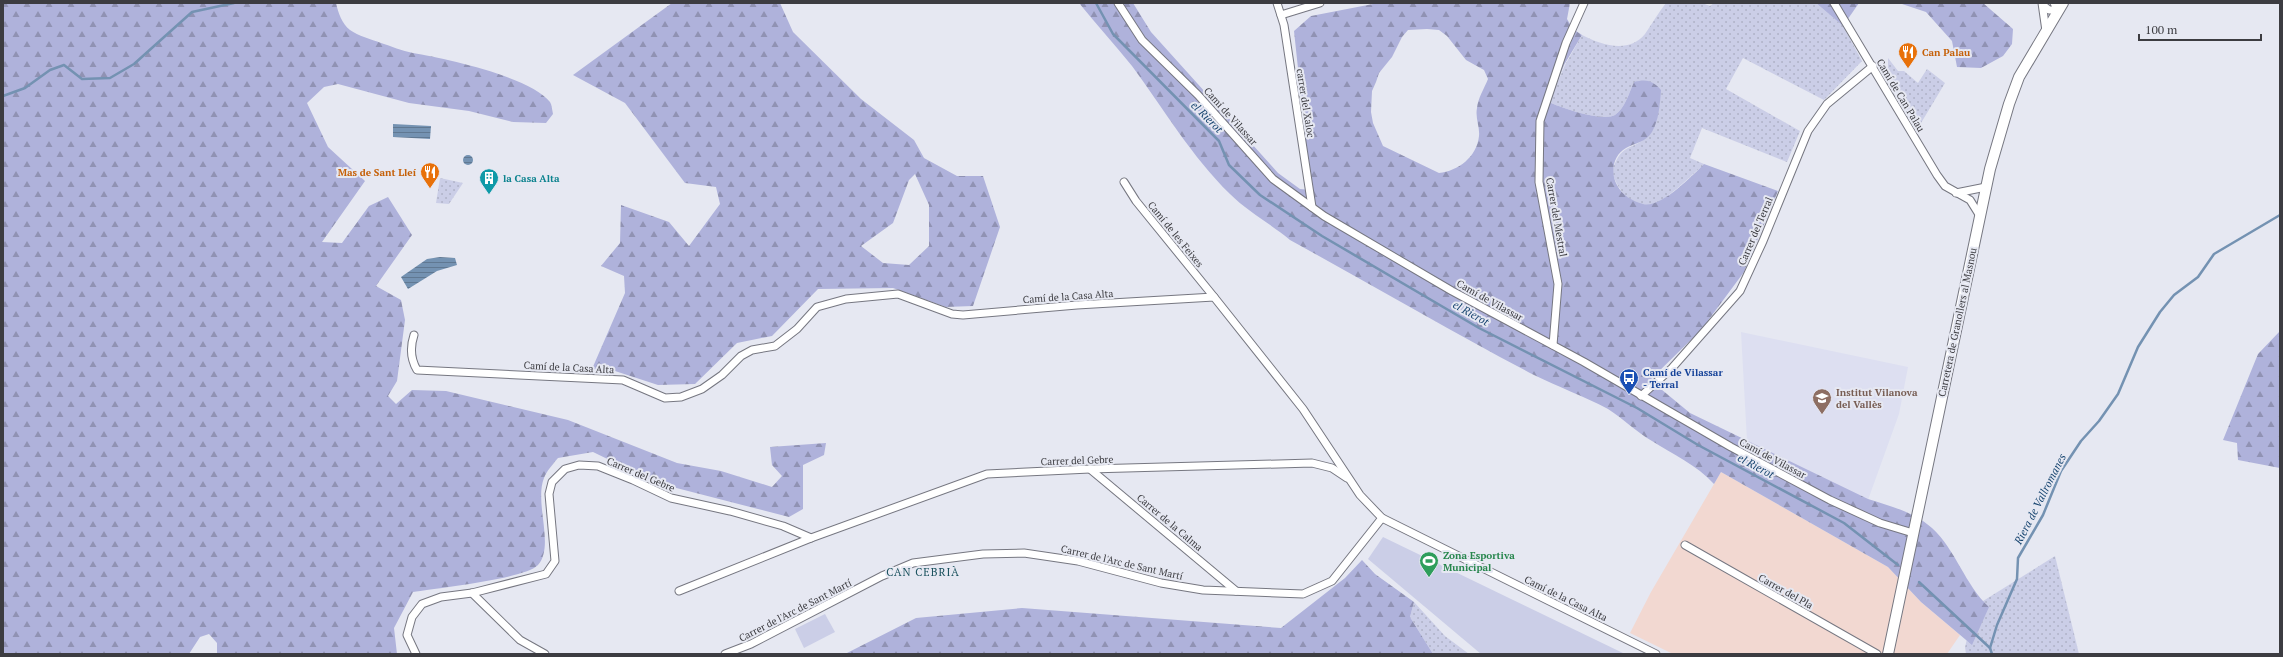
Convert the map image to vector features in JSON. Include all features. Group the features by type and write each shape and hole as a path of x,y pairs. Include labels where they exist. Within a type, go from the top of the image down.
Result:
{"main road":[{"name":"Carretera de Granollers al Masnou","path":"1888,654 1986,187 2013,90 2046,31 2058,5"}],"street":[{"name":"Camí de Vilassar","path":"1118,3 1142,40 1198,95 1273,179 1312,207 1452,291 1552,345 1684,422 1830,500 1880,523 1913,533"},
{"name":"carrer del Xaloc","path":"1278,3 1312,207"},
{"path":"1281,15 1320,3"},
{"name":"Carrer del Mestral","path":"1552,345 1558,284 1540,182 1540,121 1566,43 1584,3"},
{"name":"Camí de Can Palau","path":"1834,3 1937,175 1945,186 1970,200 1980,216"},
{"path":"2043,5 2049,10 2058,5"},
{"path":"2043,5 2046,31"},
{"name":"Carrer del Terral","path":"1641,396 1672,368 1740,290 1763,241 1808,131 1827,104 1873,66"},
{"name":"Camí de les Feixes","path":"1124,182 1136,201 1214,297"},
{"path":"1956,193 1986,187"},
{"name":"Camí de la Casa Alta","path":"414,335 411,343 412,358 417,370 623,380 665,398 672,399 702,389 722,375 741,356 752,350 775,346 797,329 817,307 846,299 898,294 952,314 963,315 1077,304 1214,297 1303,409 1360,495 1382,518 1656,654"},
{"name":"Carrer del Gebre","path":"679,591 811,538 987,474 1090,469 1312,463 1332,468 1350,480"},
{"name":"Carrer del Gebre","path":"416,654 407,635 412,617 422,604 441,597 472,593 546,574 555,561 549,494 552,482 565,468 579,465 598,466 633,480 671,498 738,513 783,526 811,538"},
{"name":"Carrer de la Calma","path":"1090,469 1236,591"},
{"name":"Carrer de l'Arc de Sant Martí","path":"725,654 751,644 882,576 913,564 983,554 1024,553 1078,560 1161,584 1203,590 1303,594 1315,590 1332,581 1382,518"},
{"name":"Carrer del Pla","path":"1685,545 1877,654"},
{"path":"472,593 520,640 545,654"}],"shaded area":[{"path":"1666,3 1702,3 1710,6 1714,3 1816,3 1843,26 1862,61 1824,100 1743,58 1726,89 1800,131 1787,162 1702,128 1690,158 1704,164 1661,201 1654,205 1641,205 1635,203 1625,195 1617,184 1612,172 1620,154 1640,142 1653,129 1660,102 1634,82 1621,108 1615,115 1609,117 1592,116 1563,108 1549,102 1565,65 1582,35 1598,42 1615,46 1631,44 1645,34"},
{"path":"1888,58 1898,71 1904,71 1918,83 1927,69 1945,83 1918,128 1888,79"},
{"path":"393,124 431,126 430,139 393,137"},
{"path":"466,155 470,155 472,156 472,164 466,165 463,162 463,158"},
{"path":"440,178 463,183 449,204 436,203"},
{"path":"440,257 455,258 457,265 437,271 408,289 401,277 427,259"},
{"name":"Institut Vilanova del Vallès","path":"1741,332 1908,367 1899,414 1868,500 1747,441"},
{"path":"1721,472 1888,567 1921,602 1960,635 1947,654 1673,654 1630,633 1651,592"},
{"name":"Zona Esportiva Municipal","path":"1383,537 1625,654 1481,654 1368,559"},
{"path":"2055,556 2079,654 1966,654 1965,647 1975,606"},
{"path":"1414,602 1445,636 1469,654 1433,654 1410,617"},
{"path":"825,614 835,632 804,648 795,629"}],"green space":[{"path":"3,3 336,3 339,14 345,25 357,34 405,51 445,59 486,70 525,84 540,93 550,102 552,106 553,114 546,123 513,122 469,111 409,103 338,84 324,87 307,103 328,147 365,181 322,242 342,243 369,206 388,197 412,235 376,286 401,300 405,320 397,381 388,396 396,404 412,390 446,391 568,420 677,463 721,471 772,487 782,476 772,465 770,447 826,443 824,455 803,465 803,509 789,517 657,483 593,452 558,458 545,476 542,488 541,499 545,547 543,557 538,565 530,570 499,579 413,592 394,628 397,654 217,654 217,643 209,634 200,637 189,654 3,654"},
{"path":"672,3 780,3 793,32 861,99 914,140 924,158 957,176 983,176 1000,227 973,306 946,307 893,288 818,289 772,336 737,343 695,384 658,385 615,371 592,369 625,293 624,276 601,266 620,243 621,205 669,222 689,246 720,204 716,187 685,183 625,103 573,75","holes":["915,174 929,205 929,246 909,265 883,263 861,246 893,223 909,180"]},
{"path":"1079,3 1133,3 1151,32 1278,173 1300,189 1311,190 1294,31 1311,16 1378,3 1570,3 1567,19 1573,29 1582,35 1564,65 1549,102 1563,108 1592,116 1609,117 1615,115 1621,108 1634,82 1649,81 1661,90 1658,117 1652,132 1644,140 1622,151 1618,155 1614,165 1613,170 1615,180 1619,189 1625,195 1643,204 1658,202 1667,197 1704,164 1778,191 1744,272 1701,330 1650,380 1690,413 1868,499 1893,507 1925,522 1948,547 1973,588 1989,607 1972,645 1921,602 1888,567 1721,472 1714,484 1692,465 1635,430 1608,409 1552,384 1473,342 1290,240 1244,207 1216,180 1190,148 1132,66","holes":["1408,30 1439,30 1447,36 1466,60 1484,70 1488,79 1478,104 1477,115 1479,136 1475,150 1465,162 1459,166 1446,172 1439,173 1383,146 1373,123 1371,112 1372,91 1379,73 1392,57 1402,37"]},
{"path":"1816,3 1859,3 1843,26"},
{"path":"1899,3 1983,3 2013,29 2012,44 2003,56 1981,68 1957,67 1952,41 1926,12"},
{"path":"2280,331 2280,468 2238,460 2237,443 2223,440 2258,354"},
{"path":"1362,560 1375,574 1414,602 1410,617 1433,654 845,654 916,618 1022,608 1281,628 1345,578"}],"waterway":[{"path":"3,96 25,88 50,70 64,65 82,79 110,78 134,64 192,12 234,3"},
{"name":"el Rierot","path":"1096,3 1113,34 1219,141 1229,165 1260,195 1322,236 1479,328 1637,408 1698,445 1844,523 1898,565"},
{"name":"Riera de Vallromanes","path":"1992,654 1990,648 1997,625 2017,579 2018,558 2043,515 2061,471 2081,441 2099,421 2118,394 2138,347 2160,312 2174,295 2198,277 2214,254 2280,215"},
{"name":"el Rierot","path":"1919,582 1990,648"}],"place":[{"name":"Can Palau","path":"1908,69"},
{"name":"Mas de Sant Lleí","path":"430,189"},
{"name":"la Casa Alta","path":"489,195"},
{"name":"Camí de Vilassar - Terral","path":"1629,395"},
{"name":"Institut Vilanova del Vallès","path":"1822,415"},
{"name":"Zona Esportiva Municipal","path":"1429,578"}],"district":[{"name":"CAN CEBRIÀ","path":"923,572"}]}
